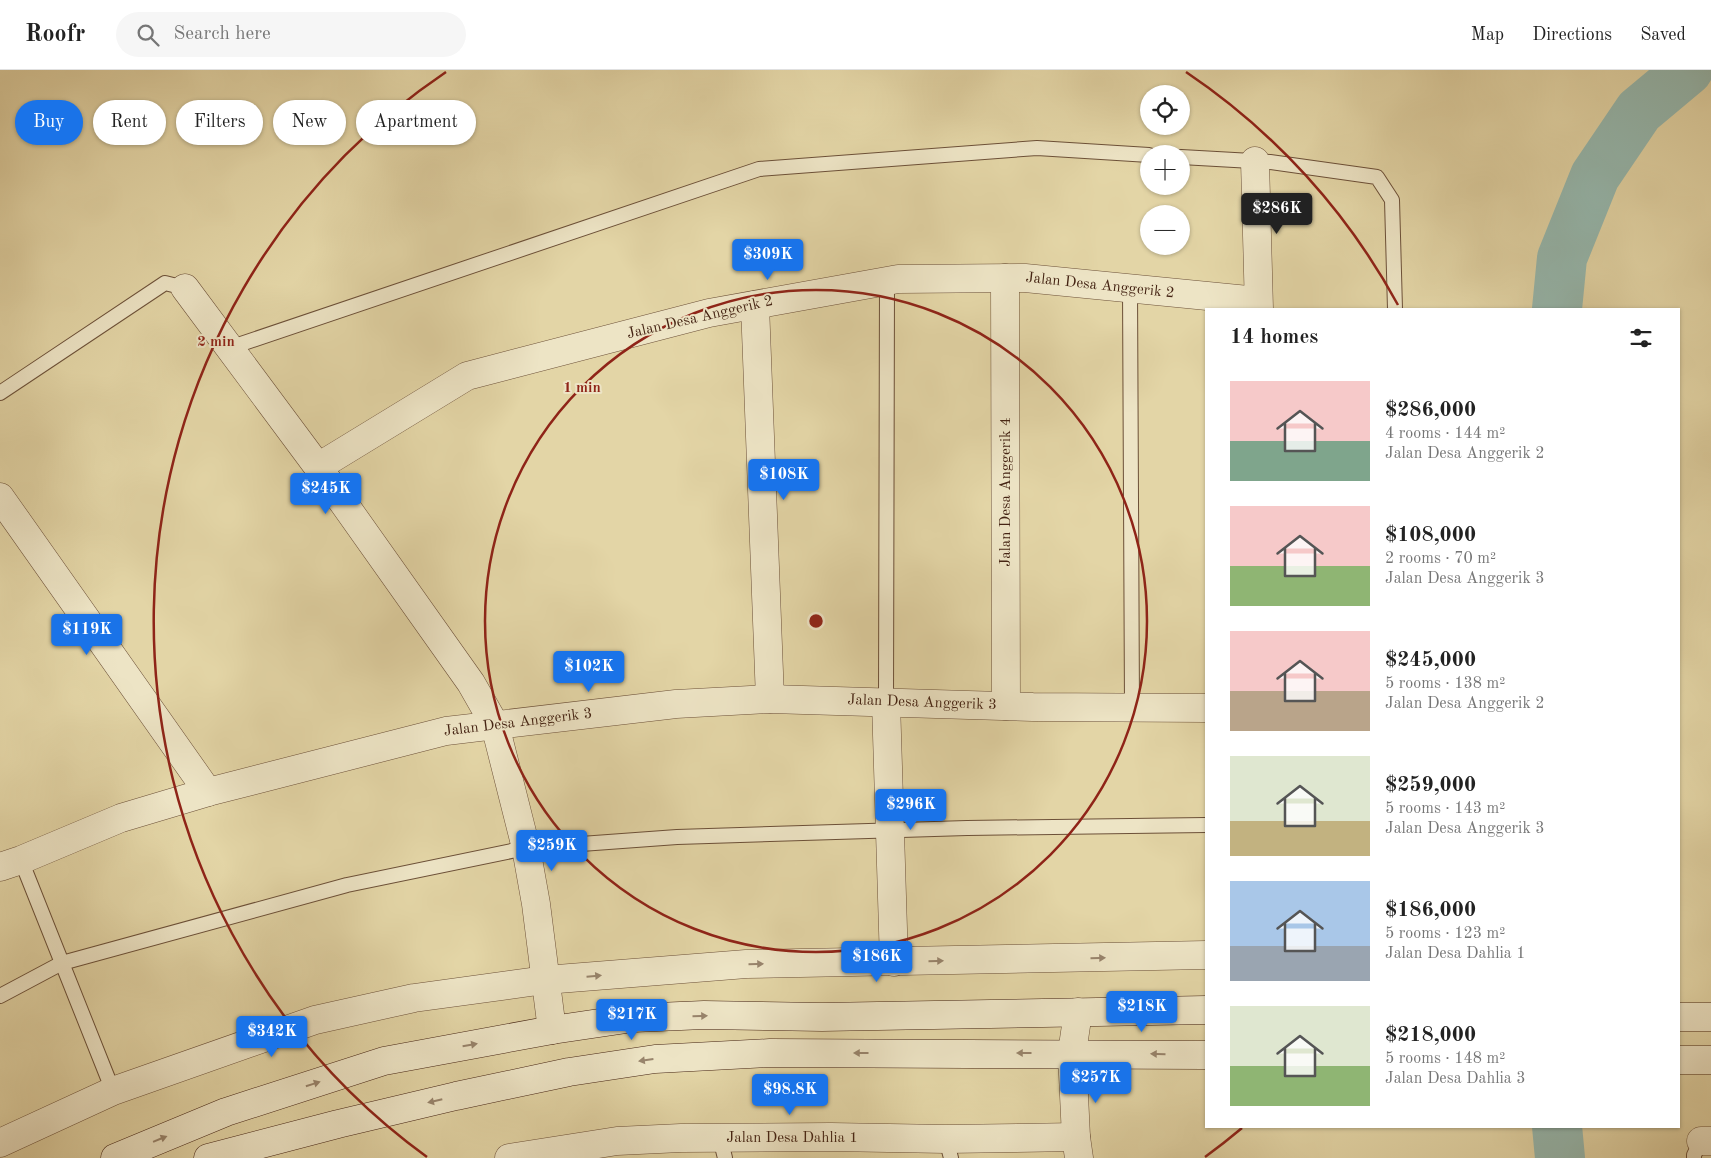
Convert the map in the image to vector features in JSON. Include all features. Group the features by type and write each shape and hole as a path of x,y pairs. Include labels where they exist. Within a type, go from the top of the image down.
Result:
{"street":[{"name":"Jalan Desa Anggerik 2","path":"318,466 467,376 709,313 898,279 1025,278 1130,288 1258,305 1255,162"},
{"name":"Jalan Desa Anggerik 4","path":"1005,278 1006,706"},
{"path":"185,288 318,466 471,683 495,725 526,848 536,904 552,1030"},
{"path":"755,305 770,699"},
{"path":"0,497 208,792"},
{"name":"Jalan Desa Anggerik 3","path":"10,864 121,818 208,792 446,731 676,704 770,699 1006,706 1205,708"},
{"path":"886,702 894,962"},
{"path":"0,1142 113,1091 315,1020 414,998 545,980 746,964 1205,955"},
{"path":"115,1158 226,1112 384,1061 552,1030 633,1018 704,1015 822,1017 1205,1010"},
{"path":"1078,1012 1072,1053 1078,1148"},
{"path":"1680,1017 1711,1017"},
{"path":"208,1158 456,1096 569,1072 655,1059 770,1053 1205,1055"},
{"path":"1680,1060 1711,1060"},
{"name":"Jalan Desa Dahlia 1","path":"518,1157 619,1149 1078,1148"}],"lane":[{"path":"229,348 759,169 1038,148 1140,154"},
{"path":"1190,158 1255,162 1377,177 1392,200 1395,308"},
{"path":"886,702 887,281"},
{"path":"0,393 165,283 185,288"},
{"path":"1130,288 1132,708"},
{"path":"0,996 62,964 347,884 526,848 677,837 967,828 1205,825"},
{"path":"10,864 62,964 113,1091"}],"waterway":[{"path":"1557,308 1562,258 1595,176 1639,111 1688,70"},
{"path":"1557,1128 1560,1158"}]}
